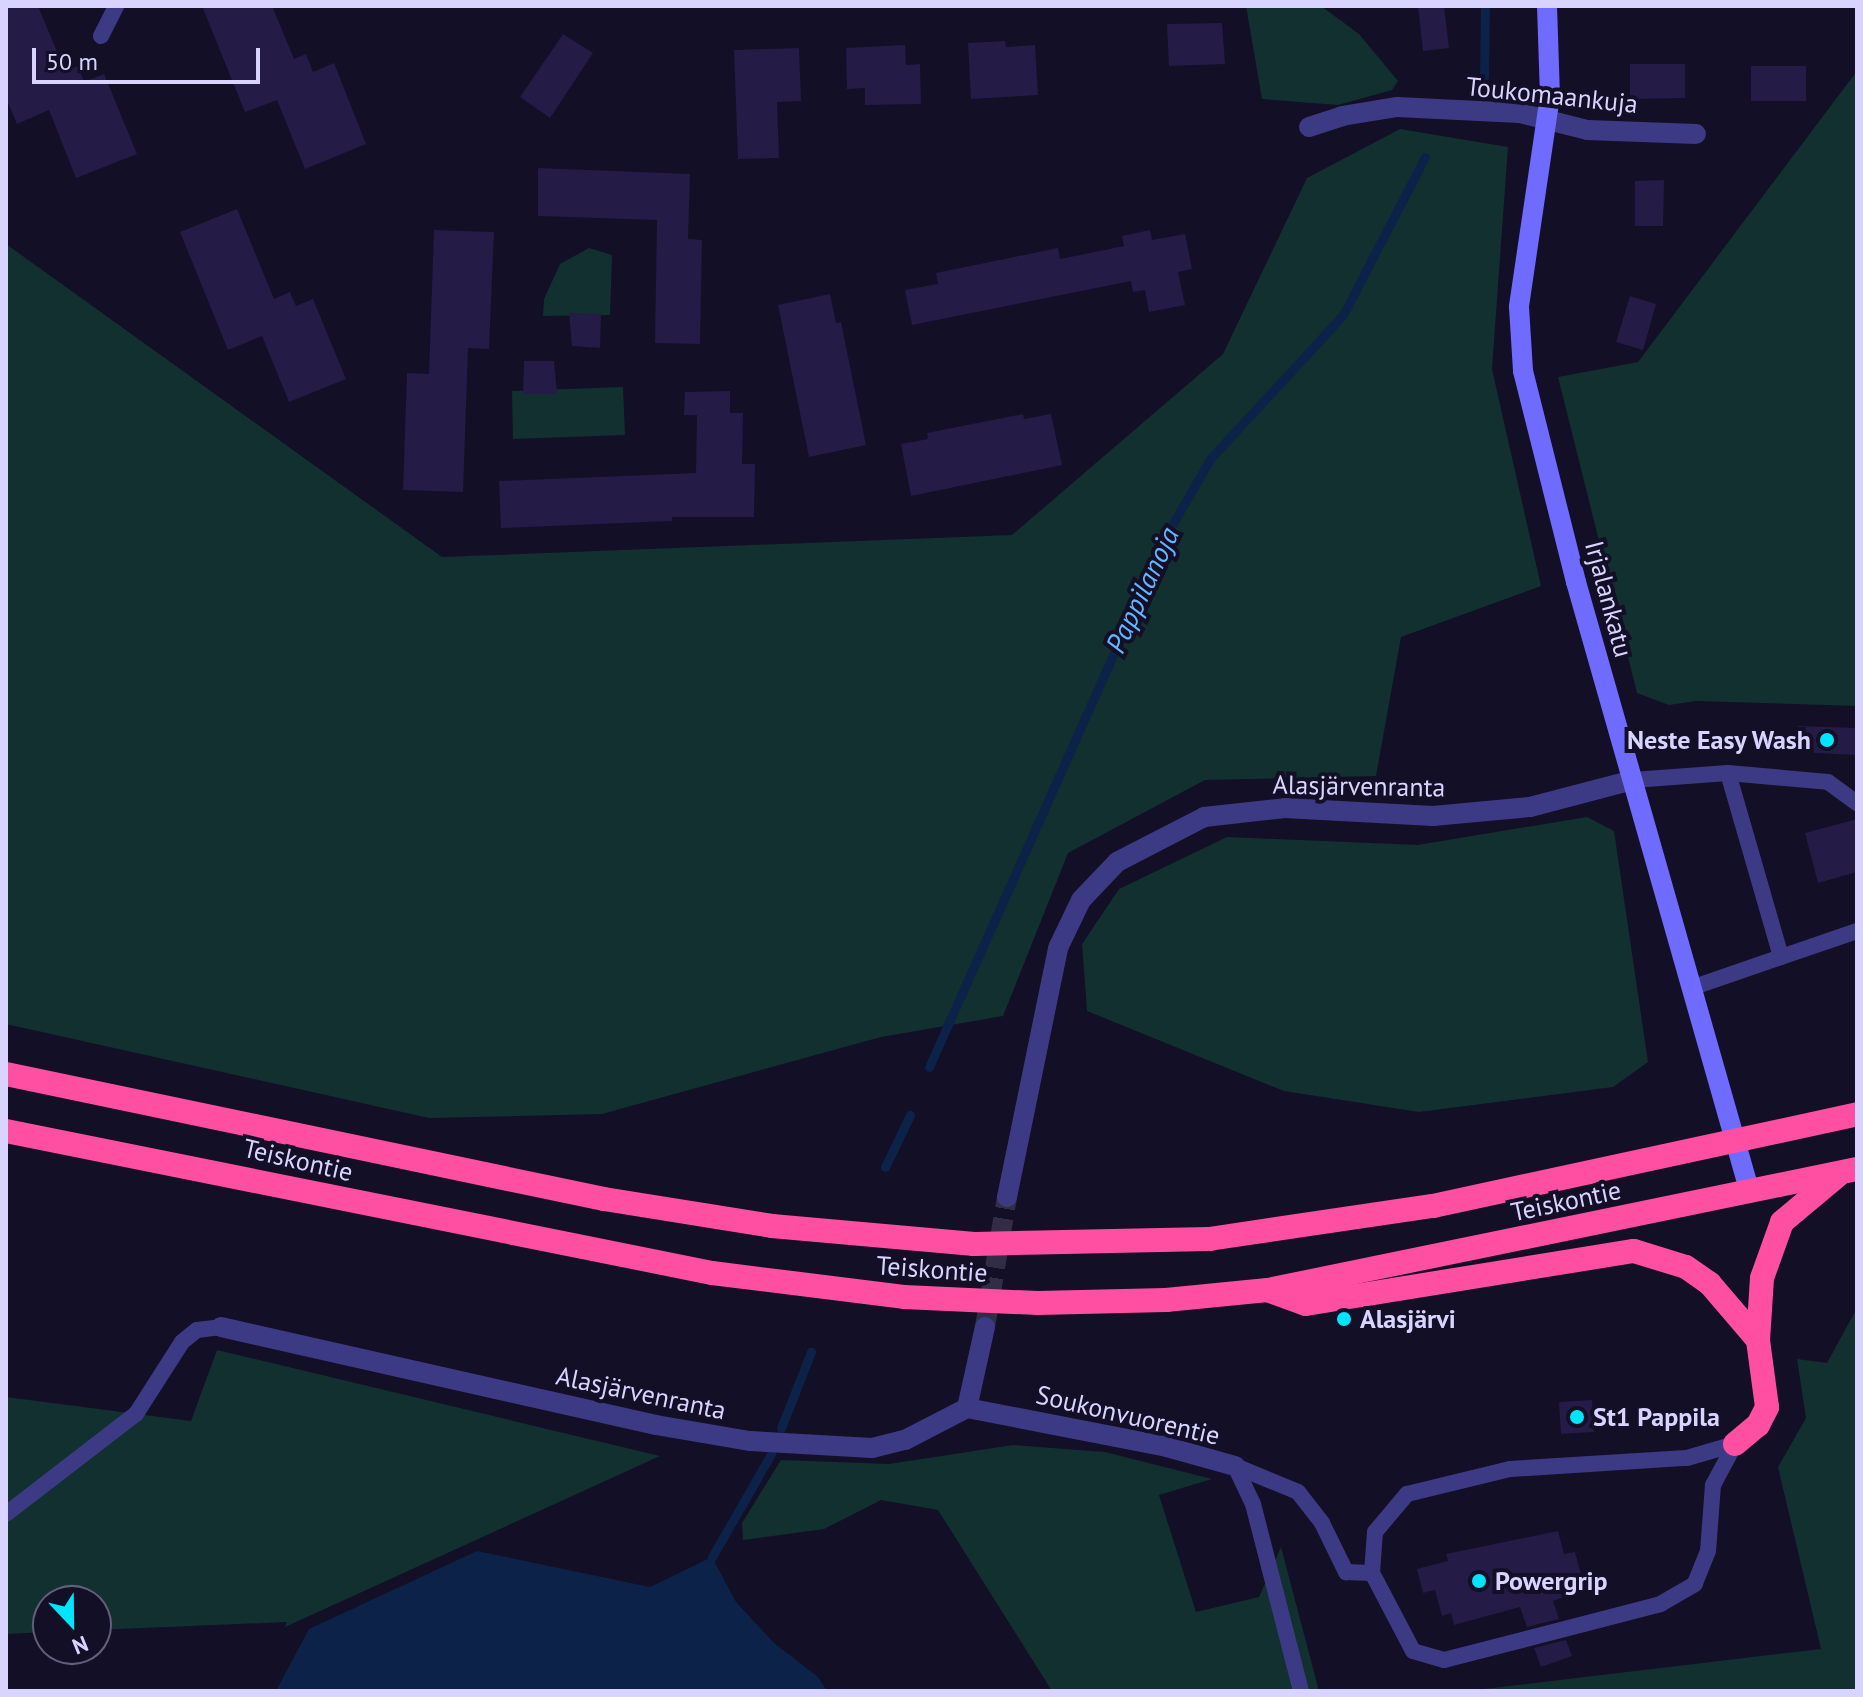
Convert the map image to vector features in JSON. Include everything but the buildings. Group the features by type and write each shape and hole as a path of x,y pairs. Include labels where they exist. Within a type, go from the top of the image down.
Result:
{"highway":[{"name":"Teiskontie","path":"6,1074 604,1199 772,1226 974,1244 1110,1245 1209,1239 1433,1206 1737,1144 1857,1114"},
{"name":"Teiskontie","path":"6,1131 143,1155 532,1241 727,1275 904,1297 1038,1303 1166,1300 1268,1290 1848,1172"},
{"path":"1735,1444 1758,1425 1767,1407 1758,1340 1762,1278 1782,1222 1848,1172"},
{"path":"1268,1290 1306,1304 1634,1251 1686,1267 1710,1284 1758,1340"}],"street":[{"name":"Irjalankatu","path":"1547,6 1546,124 1519,307 1523,371 1633,780 1750,1193"},
{"name":"Toukomaankuja","path":"1309,127 1342,116 1397,107 1520,113 1546,124 1696,134"},
{"name":"Alasjärvenranta","path":"1007,1197 1058,948 1081,900 1117,862 1204,817 1285,808 1433,816 1530,807 1633,780"},
{"name":"Alasjärvenranta","path":"221,1327 656,1425 750,1441 872,1448 905,1440 967,1408"},
{"path":"967,1408 985,1327"},
{"name":"Soukonvuorentie","path":"967,1408 1167,1447 1235,1466"}],"lane":[{"path":"101,36 116,6"},
{"path":"1633,780 1728,773 1828,782 1854,794"},
{"path":"1728,773 1781,957"},
{"path":"1694,987 1855,934"},
{"path":"6,1514 136,1414 182,1342 197,1330 221,1327"},
{"path":"1735,1444 1713,1485 1708,1551 1695,1584 1661,1604 1444,1660 1413,1651 1372,1573 1375,1532 1407,1494 1510,1469 1687,1458 1735,1444"},
{"path":"1235,1466 1298,1492 1317,1514 1346,1572 1372,1573"},
{"name":"Soukonvuorentie","path":"1235,1466 1253,1504 1301,1691"}],"green space":[{"path":"1246,6 1321,6 1359,34 1398,81 1392,90 1338,105 1262,99"},
{"path":"1857,71 1857,706 1696,701 1669,705 1637,693 1558,377 1638,362"},
{"path":"1400,129 1508,147 1492,369 1541,586 1401,637 1376,776 1205,780 1068,853 1003,1016 881,1037 602,1114 429,1118 6,1024 6,244 442,557 1012,535 1223,354 1307,178"},
{"path":"589,248 612,255 610,315 543,316 544,299 560,264"},
{"path":"623,387 625,435 513,439 512,391"},
{"path":"1587,817 1614,831 1648,1062 1613,1087 1419,1112 1284,1091 1087,1011 1082,944 1119,889 1227,837 1418,845"},
{"path":"1857,1308 1857,1691 1467,1691 1821,1649 1778,1467 1806,1418 1797,1359 1827,1363"},
{"path":"217,1350 660,1456 285,1627 287,1622 112,1629 112,1585 32,1585 32,1633 6,1634 6,1397 191,1421"},
{"path":"1013,1445 1105,1452 1212,1479 1159,1495 1196,1612 1259,1597 1281,1547 1319,1691 1052,1691 938,1510 881,1500 824,1529 743,1540 742,1523 781,1460 889,1464"}],"water":[{"path":"477,1551 650,1587 712,1557 736,1602 774,1643 818,1677 827,1691 276,1691 309,1629"}],"waterway":[{"name":"Pappilanoja","path":"1484,77 1485,6"},
{"name":"Pappilanoja","path":"929,1067 1168,532 1210,459 1343,315 1425,157"},
{"name":"Pappilanoja","path":"885,1167 910,1115"},
{"name":"Pappilanoja","path":"781,1428 811,1352"},
{"name":"Pappilanoja","path":"712,1557 771,1454"}],"tunnel":[{"path":"985,1327 1007,1197"}],"place":[{"name":"Neste Easy Wash","path":"1827,740"},
{"name":"Alasjärvi","path":"1344,1319"},
{"name":"St1 Pappila","path":"1577,1417"},
{"name":"Powergrip","path":"1479,1581"}]}
